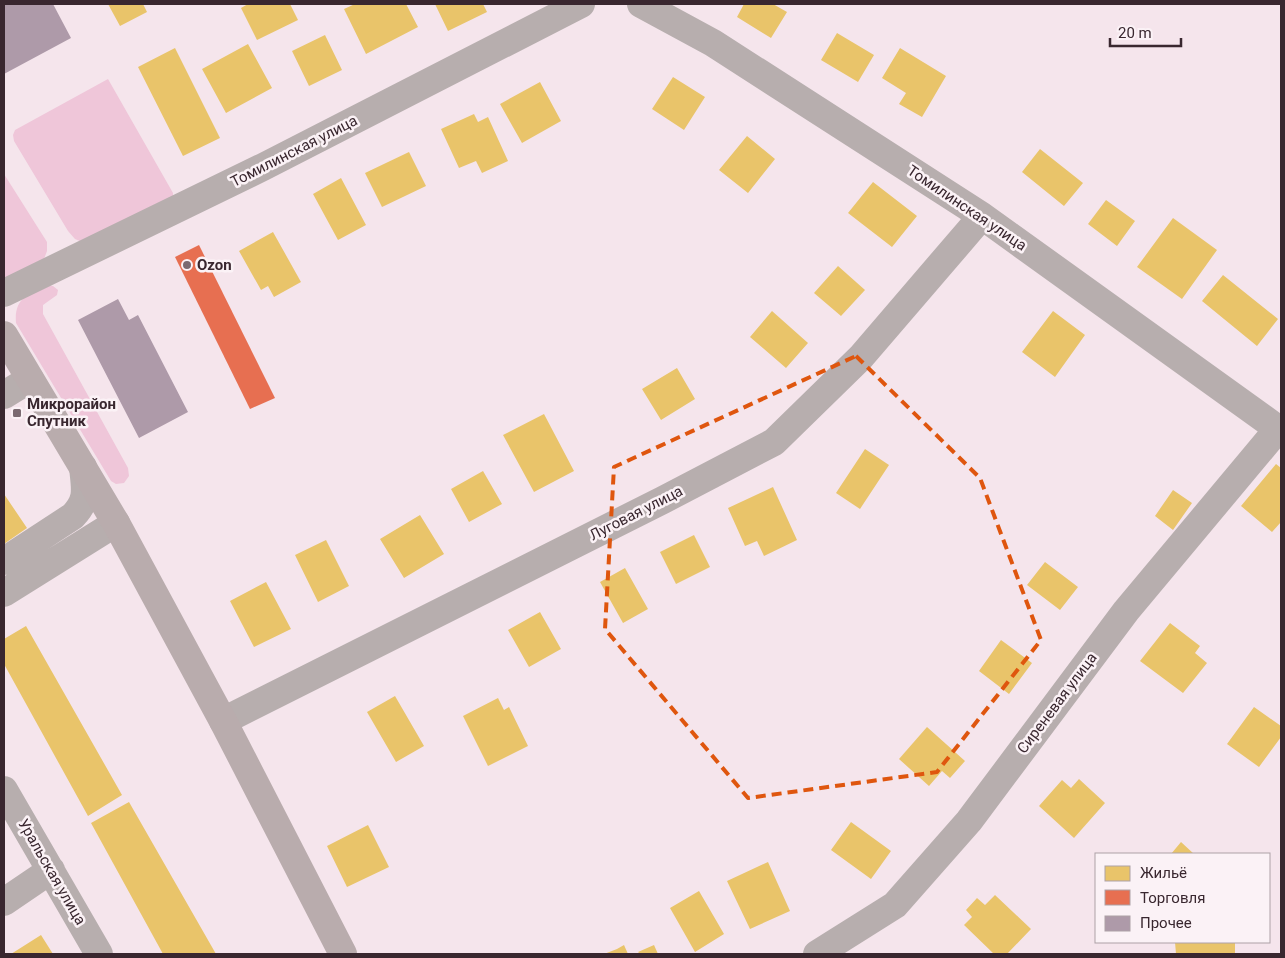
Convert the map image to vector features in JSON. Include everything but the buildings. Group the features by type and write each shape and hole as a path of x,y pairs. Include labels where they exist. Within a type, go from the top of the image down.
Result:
{"street":[{"name":"Томилинская улица","path":"4,293 263,168 581,4"},
{"name":"Томилинская улица","path":"641,4 713,43 982,216 1280,430"},
{"name":"Луговая улица","path":"223,721 663,500 774,442 861,357 982,216"},
{"path":"4,335 112,517 223,721 344,954"},
{"path":"4,395 30,379"},
{"name":"Сиреневая улица","path":"817,954 895,905 969,821 1126,611 1280,430"},
{"path":"4,561 73,516 82,506 86,494 83,467"},
{"path":"4,576 112,517"},
{"path":"4,593 112,517"},
{"name":"Уральская улица","path":"4,790 99,954"},
{"path":"4,902 51,870"}],"highlighted area":[{"path":"856,356 980,478 1041,640 937,772 748,798 605,629 614,467"}],"shaded area":[{"path":"108,79 173,193 173,200 82,242 75,239 68,231 14,141 13,135 15,130"},
{"path":"4,174 47,242 47,251 44,259 7,277 4,277"},
{"path":"45,285 53,286 58,290 57,295 43,305 43,314 128,468 129,476 124,483 116,484 111,481 16,323 19,304 27,295"}],"place":[{"name":"Ozon","path":"187,265"},
{"name":"Микрорайон Спутник","path":"17,413"}]}
